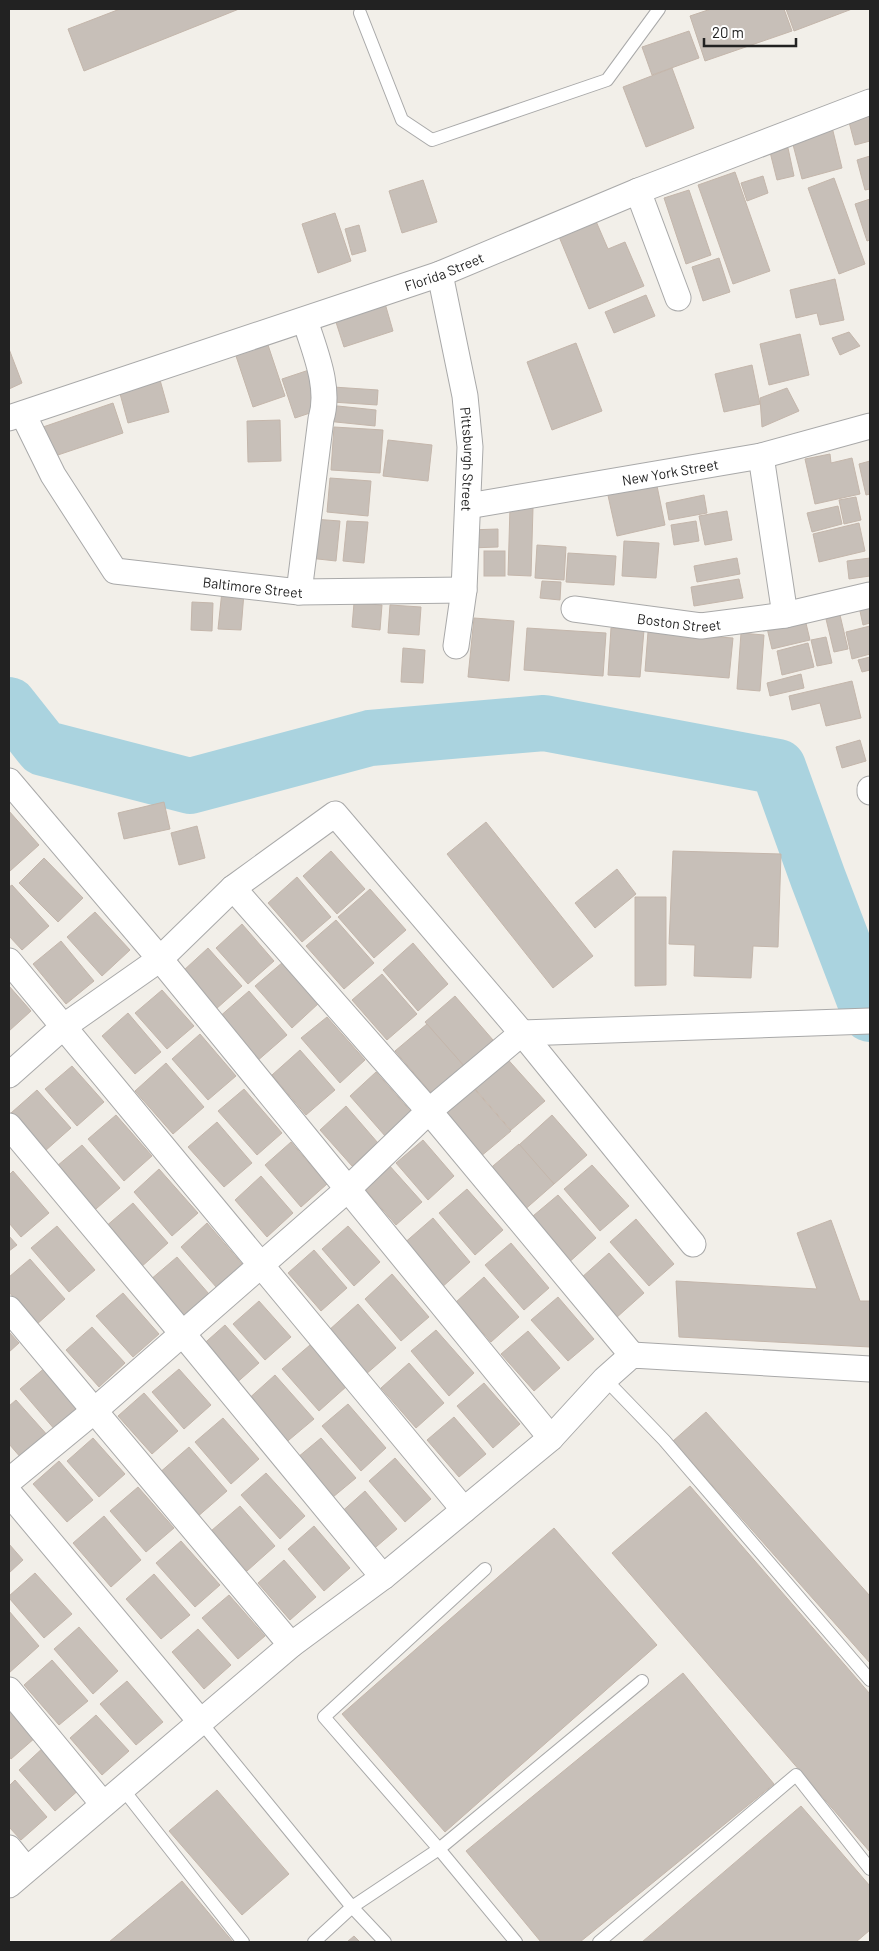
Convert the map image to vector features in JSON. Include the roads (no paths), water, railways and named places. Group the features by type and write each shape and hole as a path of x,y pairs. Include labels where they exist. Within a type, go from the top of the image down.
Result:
{"street":[{"name":"Florida Street","path":"16,416 440,274 638,191 870,102"},
{"path":"638,191 678,298"},
{"name":"Pittsburgh Street","path":"440,274 465,396 470,447 464,590 456,646"},
{"name":"Baltimore Street","path":"16,416 115,571 299,592 324,408 324,386 305,320"},
{"name":"New York Street","path":"468,506 761,456 870,426"},
{"path":"761,456 785,615"},
{"path":"299,592 464,590"},
{"name":"Boston Street","path":"574,609 701,626 785,615 870,595"},
{"path":"9,781 160,959 551,1438"},
{"path":"9,1075 63,1027 160,959 233,888 335,814 522,1033 693,1244"},
{"path":"233,888 429,1112 632,1355"},
{"path":"9,961 464,1510"},
{"path":"9,1481 94,1411 262,1265 429,1112 522,1033 867,1021"},
{"path":"9,1126 383,1577"},
{"path":"9,1309 291,1645"},
{"path":"9,1848 17,1877 291,1645 383,1577 551,1438 605,1379 632,1355 870,1369"},
{"path":"9,1493 200,1721"},
{"path":"9,1690 103,1804"}],"lane":[{"path":"360,13 402,120 432,140 607,80 659,9"},
{"path":"605,1379 664,1440 870,1680"},
{"path":"485,1569 324,1718 439,1849 516,1942"},
{"path":"314,1942 352,1907 439,1849 642,1680"},
{"path":"200,1721 352,1907 385,1942"},
{"path":"599,1942 796,1775 870,1869"},
{"path":"122,1788 243,1942"}],"waterway":[{"path":"9,705 43,748 190,786 370,738 544,723 778,767 870,1014"}]}
